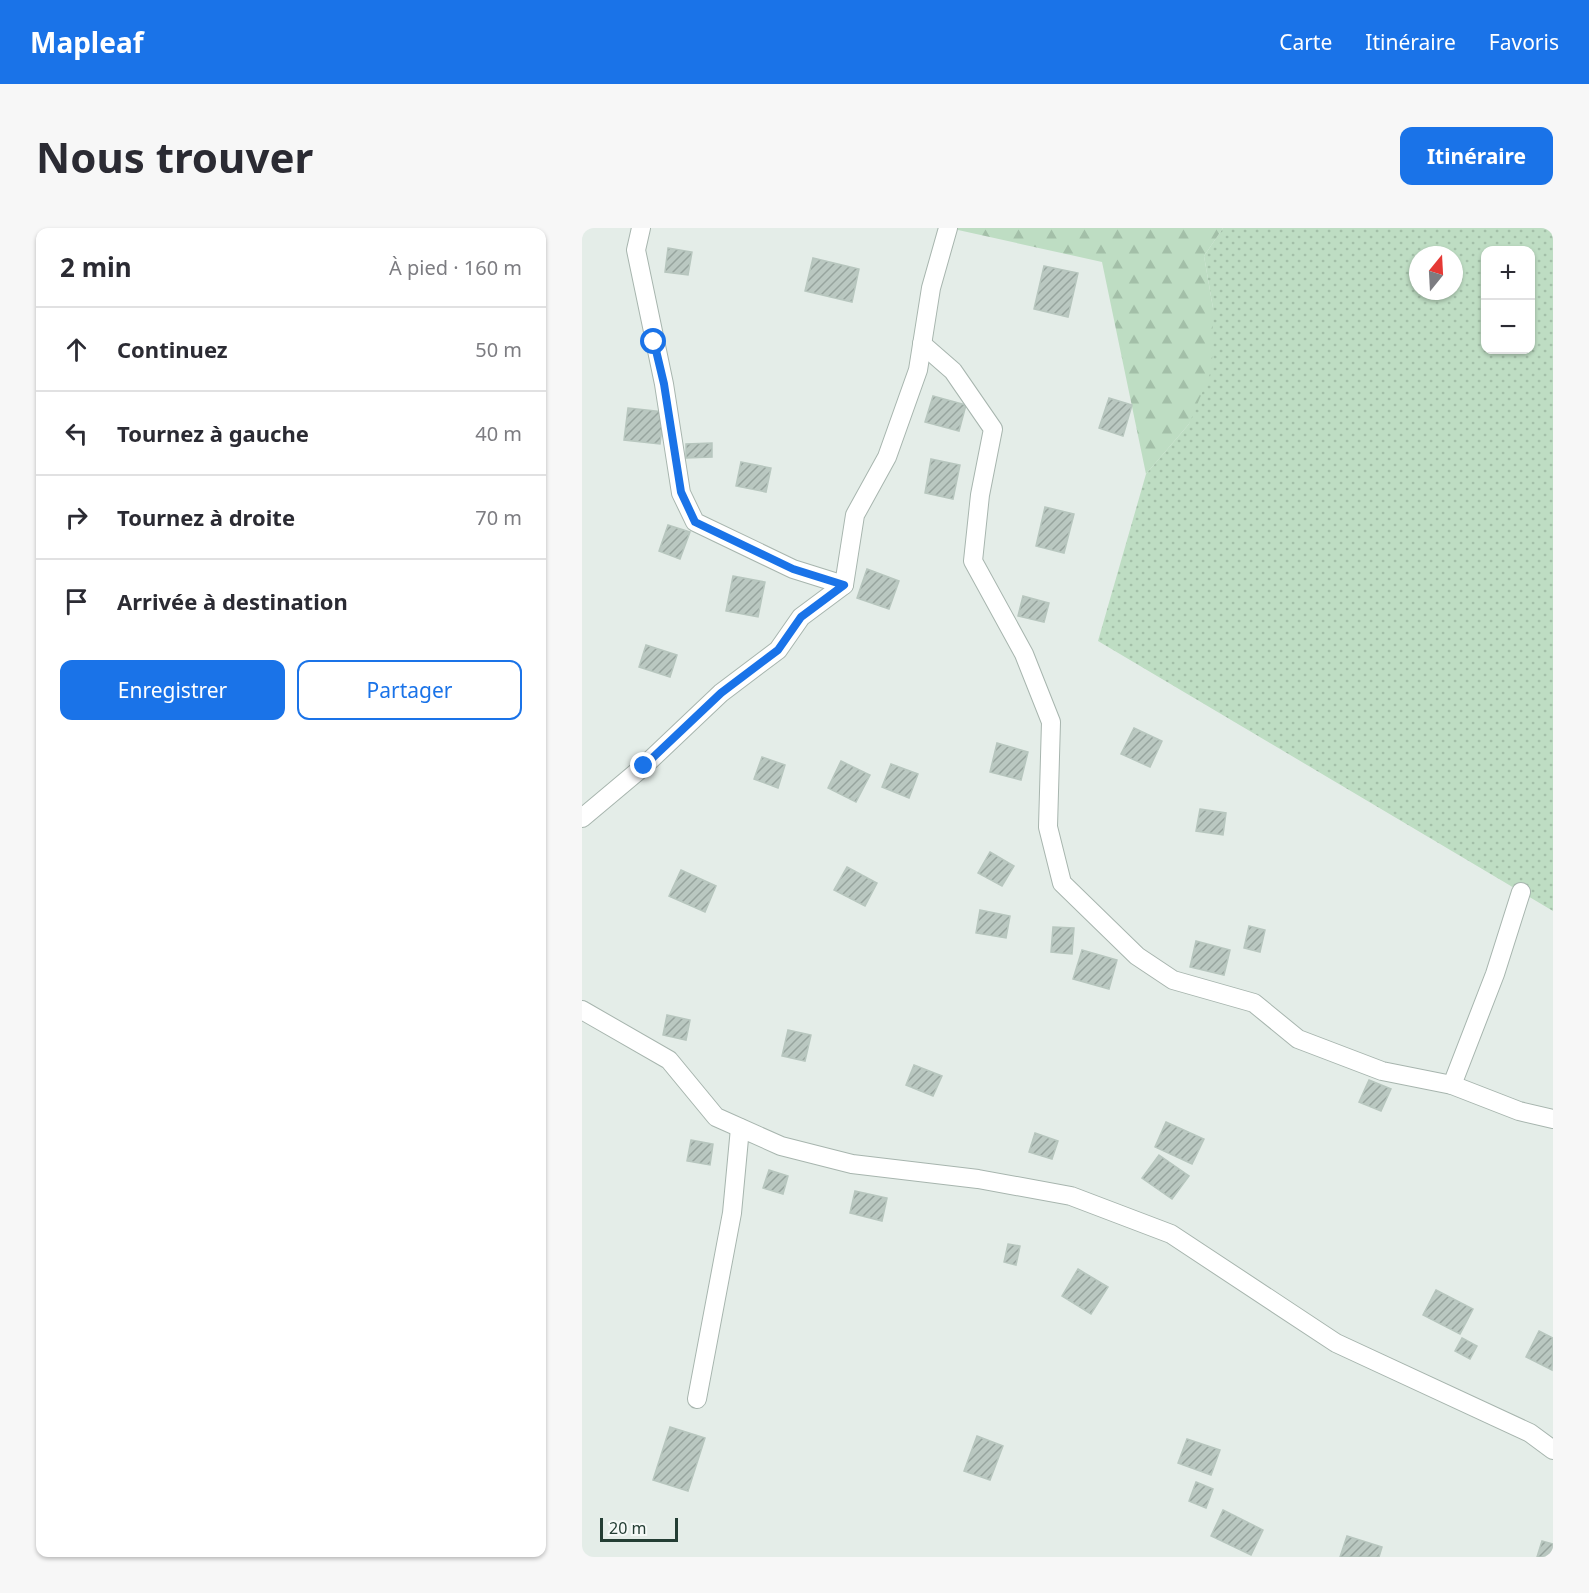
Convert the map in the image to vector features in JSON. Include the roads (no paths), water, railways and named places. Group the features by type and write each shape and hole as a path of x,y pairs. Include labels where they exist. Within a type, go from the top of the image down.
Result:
{"street":[{"path":"641,228 636,250 664,384 681,492 695,522 793,569 844,585"},
{"path":"582,818 644,766 721,693 778,650 801,617 844,585 855,515 887,457 918,370 932,288 948,228"},
{"path":"922,344 953,371 993,429 980,495 973,561 1024,654 1051,722 1048,827 1062,882 1137,956 1173,980 1254,1003 1298,1039 1382,1071 1452,1085 1519,1111 1553,1119"},
{"path":"1452,1085 1495,974 1521,892"},
{"path":"582,1010 669,1060 716,1117 740,1128 781,1146 852,1164 978,1179 1071,1196 1171,1234 1336,1343 1530,1433 1553,1450"},
{"path":"697,1399 732,1213 740,1128"}]}
